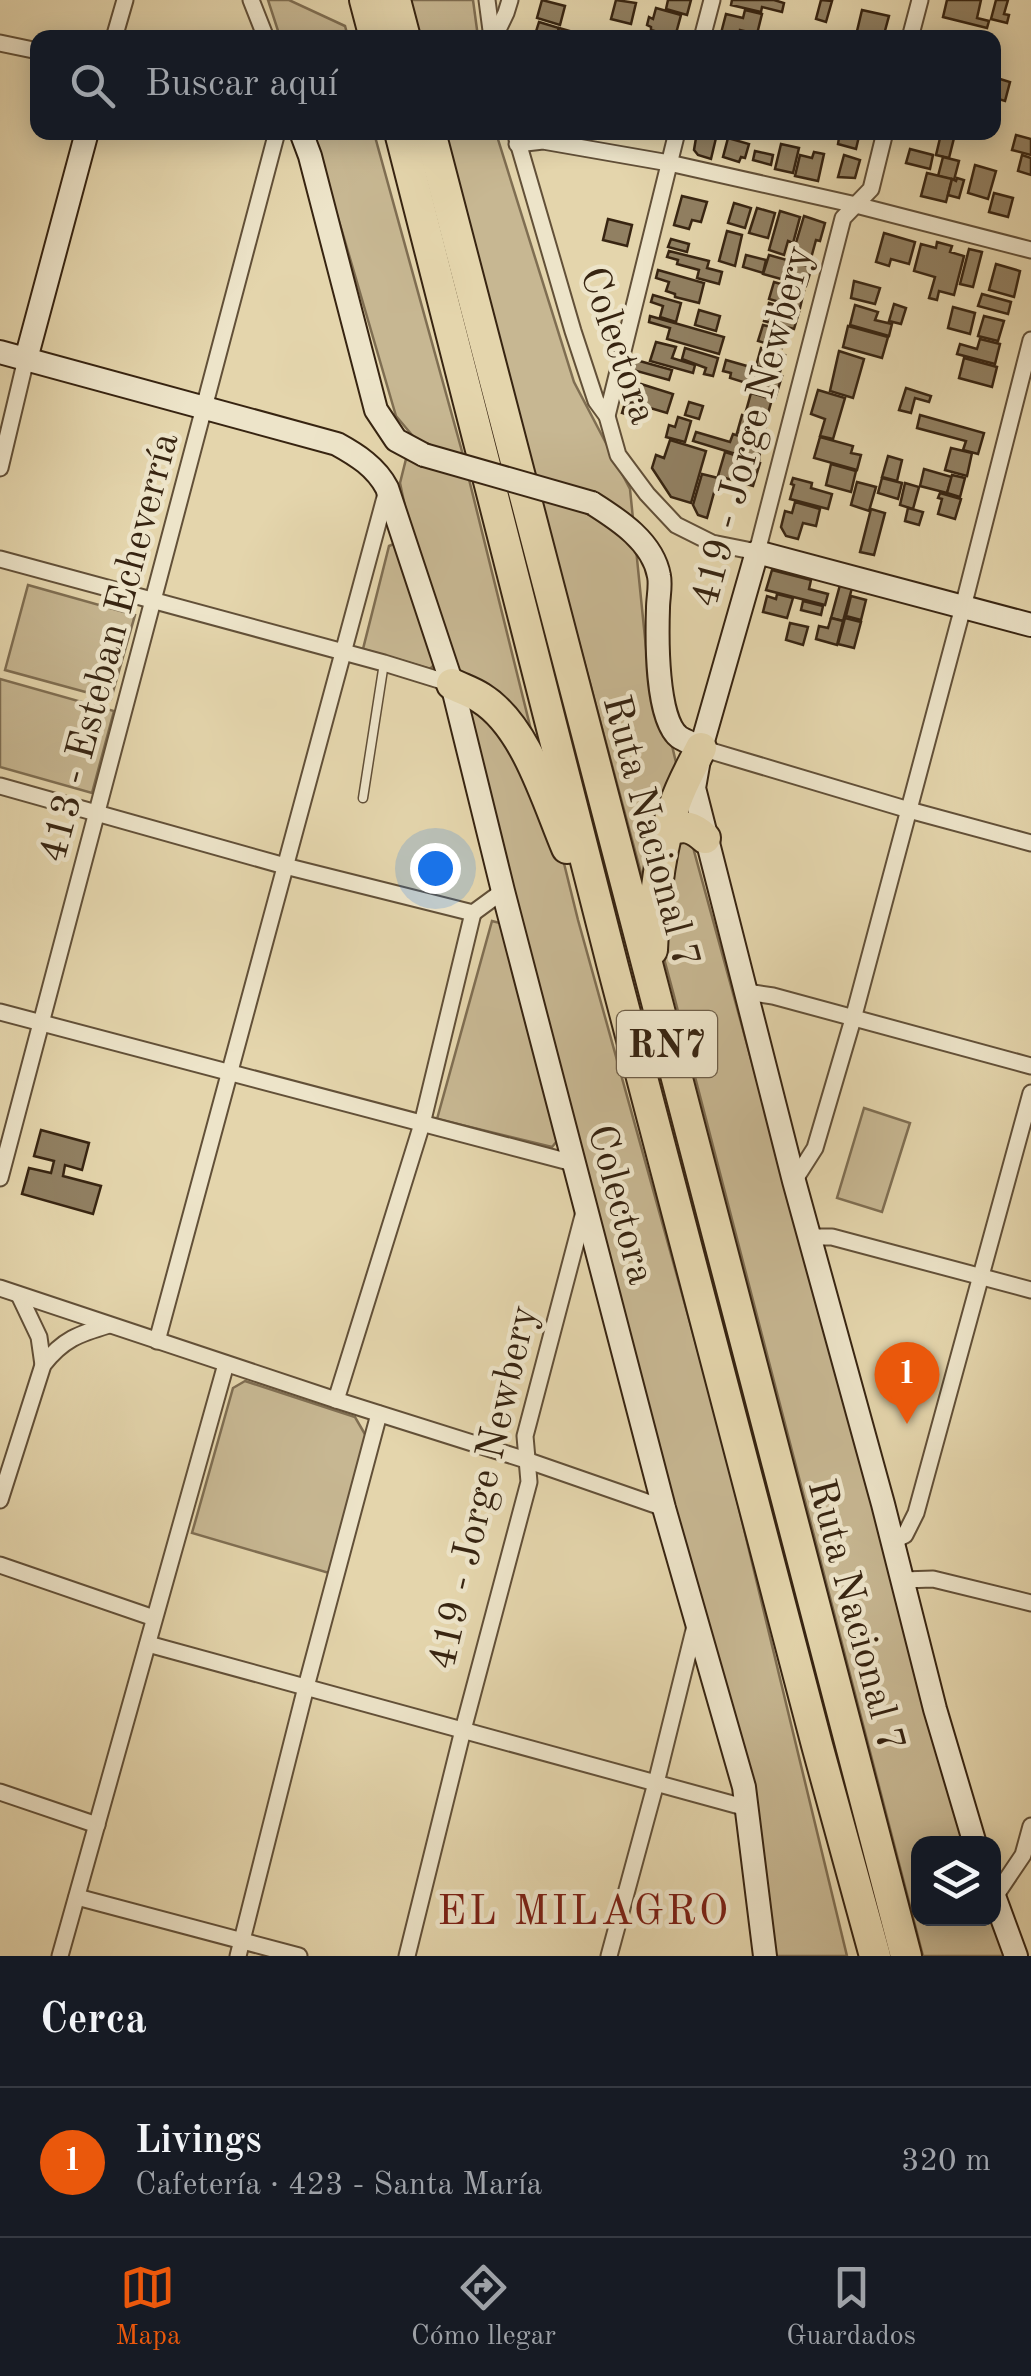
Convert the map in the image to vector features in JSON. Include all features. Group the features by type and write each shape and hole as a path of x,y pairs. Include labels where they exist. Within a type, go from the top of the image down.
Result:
{"highway":[{"path":"365,0 372,30"},
{"path":"395,0 403,30"},
{"name":"Ruta Nacional 7","path":"402,140 613,967 876,1956"},
{"name":"Ruta Nacional 7","path":"432,140 906,1956"},
{"path":"452,684 497,711 524,747 613,967"},
{"path":"658,1008 653,917 675,804 700,748"},
{"path":"668,830 686,826 705,838"},
{"path":"817,1745 833,1839 860,1956"},
{"path":"851,1745 880,1820 922,1956"}],"street":[{"path":"116,30 124,0"},
{"path":"251,0 263,30"},
{"path":"487,0 492,30"},
{"path":"497,30 510,0"},
{"path":"704,30 712,0"},
{"path":"912,30 920,0"},
{"path":"0,43 30,49"},
{"path":"0,468 85,140"},
{"name":"413 - Esteban Echeverría","path":"0,1178 274,140"},
{"path":"305,140 376,410 396,440 424,456 592,503 614,516 644,543 659,575 657,640 661,688 668,721 677,736 700,748 1031,843"},
{"name":"Colectora","path":"517,140 573,331 618,454 676,525 712,543 756,552"},
{"path":"535,140 669,163 1031,250"},
{"path":"607,416 675,140"},
{"name":"419 - Jorge Newbery","path":"700,748 756,552 843,218 871,189 884,140"},
{"path":"794,1180 816,1148 853,1019 1031,340"},
{"path":"0,352 337,444 367,462 384,482 342,652 156,1341"},
{"name":"Colectora","path":"384,482 452,684 664,1508 735,1755 748,1808 765,1956"},
{"path":"756,552 1031,625"},
{"path":"0,559 384,662 452,684"},
{"path":"700,748 694,788 705,838 973,1836"},
{"path":"0,786 285,866 473,913"},
{"path":"336,1400 422,1124 473,913 503,891"},
{"path":"746,992 1031,1066"},
{"path":"0,1012 573,1163"},
{"path":"893,1541 905,1534 916,1514 1031,1092"},
{"name":"419 - Jorge Newbery","path":"408,1956 529,1482 525,1436 585,1208"},
{"path":"810,1236 832,1237 1031,1290"},
{"path":"0,1288 664,1508"},
{"path":"19,1295 39,1337 43,1365"},
{"path":"0,1500 43,1365 70,1338 109,1325"},
{"path":"60,1956 226,1364"},
{"path":"240,1948 378,1414"},
{"path":"0,1566 154,1618"},
{"path":"903,1580 932,1579 1031,1603"},
{"path":"610,1956 696,1620"},
{"path":"148,1644 748,1808"},
{"path":"0,1792 97,1825"},
{"path":"1001,1887 1023,1855 1031,1826"},
{"path":"77,1897 240,1948 299,1956"},
{"path":"1001,1916 1016,1956"}],"lane":[{"path":"363,798 384,662"}],"shaded area":[{"path":"268,0 289,0 345,26 346,30 278,30"},
{"path":"408,0 473,0 477,30 415,30"},
{"path":"313,140 376,140 463,455 578,920 721,1434 847,1956 775,1956 750,1788 414,549 400,483 412,435 396,416"},
{"path":"444,140 498,140 574,382 630,489 650,688 670,737 694,851 964,1836 911,1836 911,1910 673,992"},
{"path":"396,543 437,662 430,669 363,649 389,546"},
{"path":"28,585 135,615 111,699 5,670"},
{"path":"0,679 114,711 92,793 0,767"},
{"path":"492,921 500,923 557,1141 552,1147 437,1119"},
{"path":"864,1108 910,1123 882,1212 837,1198"},
{"path":"245,1381 355,1417 366,1436 329,1573 192,1533 233,1388"},
{"path":"915,1926 993,1926 1005,1956 923,1956"}],"building":[{"path":"542,0 565,6 560,25 537,18"},
{"path":"616,0 636,3 631,24 611,19"},
{"path":"668,0 691,0 687,15 666,9"},
{"path":"732,0 784,3 782,12 762,7 761,12 731,5"},
{"path":"821,0 832,1 826,22 816,19"},
{"path":"947,0 981,0 977,18 989,21 987,28 943,17"},
{"path":"996,0 1008,0 1004,14 1009,15 1007,23 991,19"},
{"path":"656,8 681,15 677,30 651,30 647,25 649,17 653,19"},
{"path":"745,10 762,14 758,30 722,30 726,14 743,18"},
{"path":"862,10 889,16 885,30 857,30"},
{"path":"539,22 559,28 558,30 536,30"},
{"path":"1001,79 1010,82 1005,101 1001,100"},
{"path":"1016,135 1031,139 1031,155 1012,150"},
{"path":"696,140 716,140 711,159 694,150"},
{"path":"727,140 749,144 745,158 741,157 739,162 723,157"},
{"path":"839,140 858,140 856,149 838,144"},
{"path":"940,140 954,140 949,158 936,155"},
{"path":"781,144 799,148 793,173 775,169"},
{"path":"910,149 933,155 930,169 906,163"},
{"path":"755,151 773,155 771,165 753,160"},
{"path":"814,152 824,154 818,181 795,176 800,155 812,158"},
{"path":"844,155 860,160 855,178 838,177"},
{"path":"1022,155 1031,158 1031,175 1018,171"},
{"path":"943,157 959,161 954,180 938,176"},
{"path":"975,165 996,171 988,199 968,193"},
{"path":"927,173 952,179 946,202 921,196"},
{"path":"952,179 964,180 959,198 948,195"},
{"path":"994,193 1013,198 1008,217 989,212"},
{"path":"682,196 707,202 701,222 692,220 689,229 674,225"},
{"path":"734,203 751,208 745,228 728,223"},
{"path":"757,208 775,213 768,238 749,233"},
{"path":"780,211 800,217 793,243 788,241 784,255 769,250"},
{"path":"804,216 825,223 810,262 792,256"},
{"path":"608,219 632,225 627,246 603,240"},
{"path":"727,231 742,235 735,266 719,261"},
{"path":"884,233 915,242 909,264 891,259 889,266 876,262"},
{"path":"671,239 689,244 687,252 668,247"},
{"path":"937,242 952,246 950,252 964,256 954,295 939,291 937,300 929,298 935,277 914,271 921,244 936,248"},
{"path":"969,249 982,252 973,287 960,284"},
{"path":"669,251 709,261 707,268 722,272 719,284 697,278 699,270 677,264 678,260 667,257"},
{"path":"746,255 766,260 763,273 743,267"},
{"path":"769,255 812,267 806,286 763,274"},
{"path":"996,264 1020,271 1014,297 989,290"},
{"path":"658,270 704,283 699,303 666,291 669,282 656,278"},
{"path":"854,281 880,288 875,304 851,298"},
{"path":"774,282 804,291 800,308 769,299"},
{"path":"982,294 1011,302 1008,314 978,306"},
{"path":"653,295 681,303 676,322 660,317 663,306 651,302"},
{"path":"769,303 799,312 794,329 764,321"},
{"path":"894,304 906,308 901,324 889,321"},
{"path":"855,305 878,312 875,320 892,324 889,336 850,325"},
{"path":"953,307 975,313 970,334 948,328"},
{"path":"699,310 720,316 716,331 695,325"},
{"path":"650,316 724,337 719,354 667,339 670,328 649,322"},
{"path":"984,316 1004,321 998,341 978,336"},
{"path":"763,325 787,331 782,348 758,341"},
{"path":"848,326 888,337 882,358 843,347"},
{"path":"980,339 1000,344 995,364 957,354 960,344 977,349"},
{"path":"656,342 676,347 672,358 695,365 693,373 650,361"},
{"path":"685,348 718,358 713,376 704,374 706,368 682,359"},
{"path":"761,348 785,355 780,372 756,366"},
{"path":"839,351 864,359 853,398 830,391"},
{"path":"964,358 997,367 992,387 959,378"},
{"path":"636,360 672,370 669,380 633,370"},
{"path":"726,360 782,376 775,399 751,392 753,385 730,378 731,373 723,371"},
{"path":"641,384 673,394 667,413 626,401 629,391 638,393"},
{"path":"906,388 931,396 929,402 915,398 911,413 899,410"},
{"path":"818,390 845,398 833,439 820,436 825,419 811,414"},
{"path":"751,393 772,399 767,417 746,411"},
{"path":"689,402 703,406 699,419 685,415"},
{"path":"625,403 650,411 649,416 638,418 622,413"},
{"path":"742,415 767,423 762,441 737,433"},
{"path":"920,415 984,433 978,454 963,450 966,441 917,428"},
{"path":"678,417 691,421 685,442 666,437 669,425 675,427"},
{"path":"696,432 730,442 733,434 761,443 759,461 693,441"},
{"path":"820,437 853,446 851,453 861,455 857,470 814,458"},
{"path":"670,440 706,451 691,503 671,497 652,468 656,455 664,458"},
{"path":"951,448 972,453 967,476 945,470"},
{"path":"725,452 760,463 753,486 718,476"},
{"path":"888,456 902,460 897,481 882,477"},
{"path":"831,464 856,471 851,492 826,485"},
{"path":"924,469 952,477 947,493 920,486"},
{"path":"702,474 718,478 707,518 698,515 693,505"},
{"path":"952,475 965,478 960,497 947,493"},
{"path":"793,478 832,494 828,509 790,499"},
{"path":"882,478 902,483 898,499 878,493"},
{"path":"857,482 876,487 869,511 851,505"},
{"path":"905,483 919,487 913,509 900,505"},
{"path":"940,493 961,499 955,519 938,514"},
{"path":"795,502 820,509 816,526 803,523 798,539 786,536 781,527 785,511 792,513"},
{"path":"908,508 923,512 919,525 905,521"},
{"path":"871,509 885,513 874,555 860,552"},
{"path":"772,570 811,580 809,589 828,594 825,605 766,590"},
{"path":"840,585 852,588 843,621 831,618"},
{"path":"777,594 793,598 787,618 763,612 767,596 776,599"},
{"path":"851,596 866,600 861,620 846,616"},
{"path":"803,601 823,606 821,615 801,610"},
{"path":"831,618 843,621 837,645 816,639 819,626 828,628"},
{"path":"845,618 861,622 854,648 838,644"},
{"path":"790,623 808,627 803,645 786,640"},
{"path":"41,1130 89,1143 82,1170 65,1165 63,1176 101,1186 93,1214 22,1194 29,1168 51,1173 54,1161 34,1156"}],"place":[{"name":"Livings","path":"907,1424"}],"district":[{"name":"EL MILAGRO","path":"584,1909"}]}
